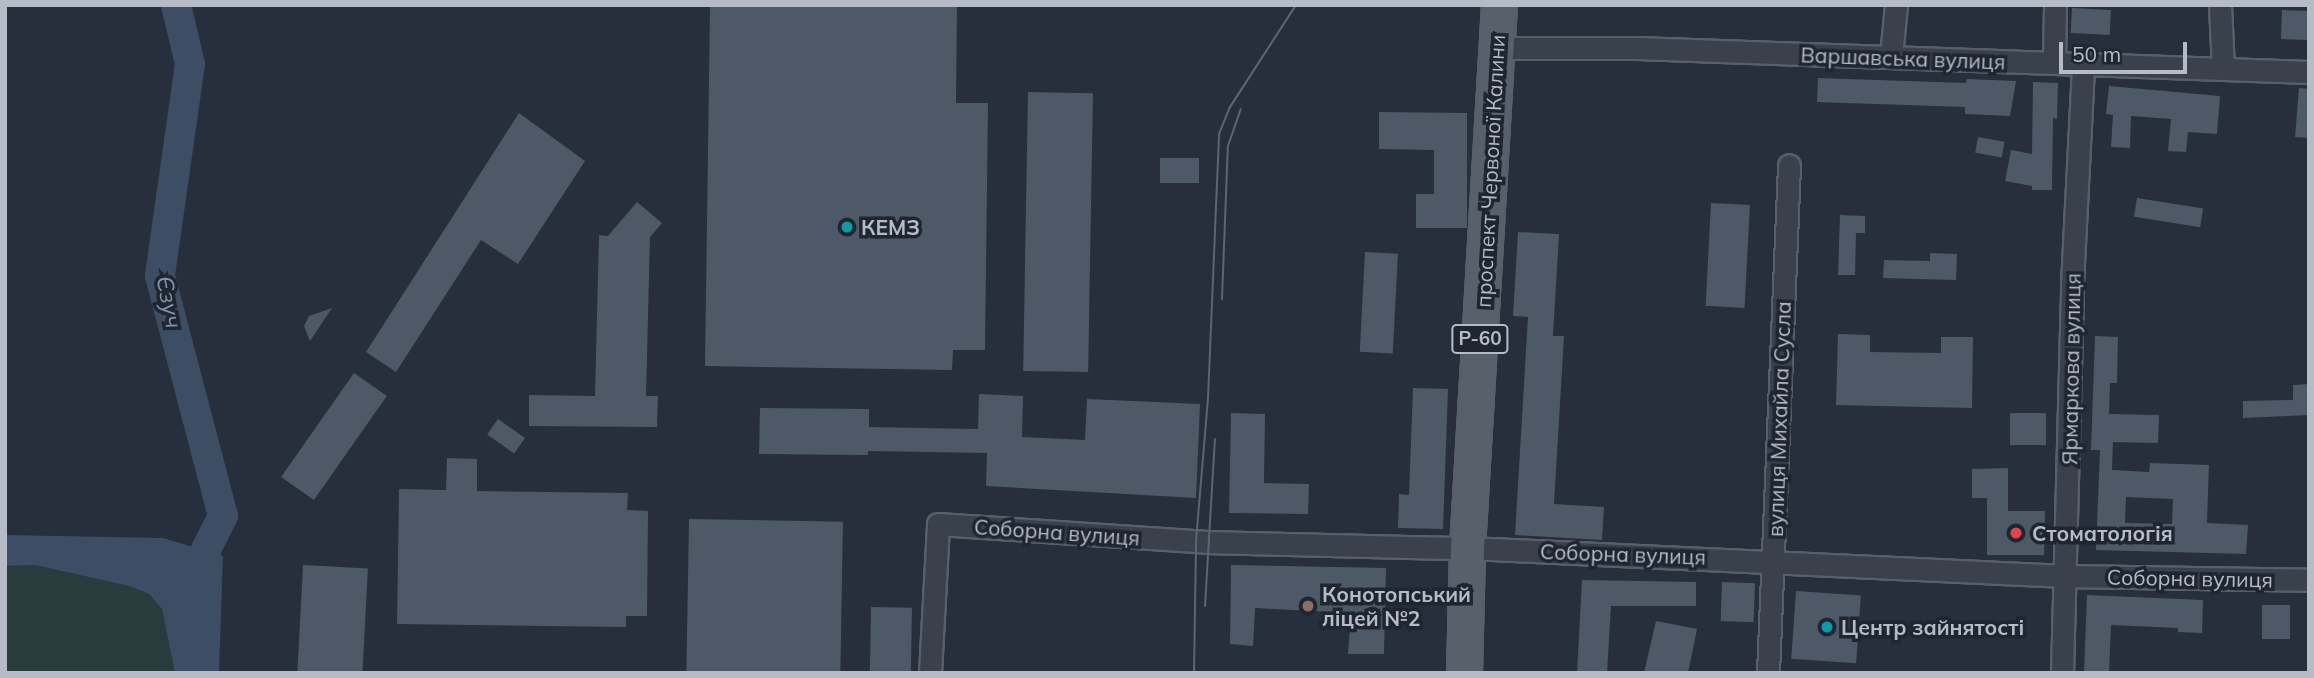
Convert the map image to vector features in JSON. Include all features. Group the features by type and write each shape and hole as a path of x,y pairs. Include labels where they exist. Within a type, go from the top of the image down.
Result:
{"main road":[{"name":"проспект Червоної Калини","path":"1464,673 1467,548 1499,5"}],"street":[{"path":"1891,56 1896,5"},
{"path":"2054,63 2055,5"},
{"path":"2220,5 2223,68"},
{"name":"Варшавська вулиця","path":"1498,48 1637,48 2309,72"},
{"name":"Ярмаркова вулиця","path":"2062,673 2072,284 2082,65"},
{"name":"вулиця Михайла Сусла","path":"1769,673 1789,165"},
{"name":"Соборна вулиця","path":"930,673 938,524 1208,542 1467,548 2066,576 2309,580"}],"shaded area":[{"path":"35,565 129,586 149,594 162,609 175,673 5,673 5,566"}],"water":[{"path":"5,535 163,538 223,556 219,673 175,673 162,609 149,594 129,586 35,565 5,566"}],"building":[{"name":"КЕМЗ","path":"710,5 957,5 956,103 988,103 985,350 953,350 952,370 705,366"},
{"path":"2072,8 2111,10 2110,35 2071,33"},
{"path":"2282,10 2309,11 2308,40 2281,39"},
{"path":"1818,78 1966,83 1967,79 2016,81 2010,116 1965,114 1965,107 1817,102"},
{"path":"2033,82 2058,83 2057,119 2053,118 2052,190 2032,190 2032,186 2005,181 2011,150 2032,154"},
{"path":"2109,86 2220,96 2217,134 2188,132 2186,152 2168,151 2171,119 2131,116 2130,148 2111,147 2113,115 2106,114"},
{"path":"2299,88 2309,89 2309,138 2295,137"},
{"path":"1028,92 1093,93 1088,372 1023,371"},
{"path":"1379,112 1467,113 1467,228 1416,228 1416,194 1434,194 1434,150 1379,149"},
{"path":"519,113 585,161 518,264 481,240 396,372 366,352"},
{"path":"1978,137 2005,142 2002,157 1975,153"},
{"path":"1160,158 1199,158 1199,183 1160,183"},
{"path":"2137,198 2203,208 2200,227 2134,217"},
{"path":"637,202 662,223 650,237 646,396 658,396 657,427 529,426 529,395 595,396 599,235 608,236"},
{"path":"1711,203 1750,205 1745,308 1706,306"},
{"path":"1840,215 1865,216 1865,233 1856,233 1855,275 1838,275"},
{"path":"1518,232 1559,234 1553,336 1564,336 1554,504 1604,507 1602,540 1515,535 1528,317 1513,316"},
{"path":"1365,252 1398,254 1393,354 1360,352"},
{"path":"1930,253 1957,254 1956,280 1883,278 1884,260 1930,261"},
{"path":"332,308 310,341 304,326 309,316"},
{"path":"1838,334 1870,335 1870,352 1941,353 1941,337 1973,337 1972,408 1836,405"},
{"path":"2095,336 2118,337 2117,383 2110,383 2109,414 2159,415 2158,443 2113,442 2112,470 2149,472 2150,463 2209,465 2207,523 2248,525 2246,554 2096,550 2100,450 2091,450","holes":["2126,497 2173,499 2172,524 2125,523"]},
{"path":"354,373 387,396 314,500 281,477"},
{"path":"2309,384 2309,415 2243,418 2243,401 2293,400 2293,385"},
{"path":"1413,388 1448,389 1443,529 1398,528 1399,494 1409,495"},
{"path":"979,394 1023,396 1022,437 1085,440 1087,399 1200,404 1196,498 986,486 987,453 868,451 868,455 759,454 760,408 869,409 869,427 978,429"},
{"path":"1231,413 1265,414 1264,483 1309,484 1308,514 1229,513"},
{"path":"2010,413 2046,413 2046,445 2010,445"},
{"path":"498,419 525,438 514,453 487,435"},
{"path":"447,458 477,459 477,491 628,493 627,510 648,511 647,616 626,616 626,627 397,624 399,489 446,490"},
{"name":"Стоматологія","path":"2008,468 2008,511 2045,511 2044,555 1987,555 1987,498 1972,498 1972,469"},
{"path":"689,519 843,522 840,673 686,673"},
{"path":"303,565 368,568 362,673 297,673"},
{"path":"1231,565 1386,568 1384,654 1348,654 1351,613 1255,608 1253,646 1230,644"},
{"path":"1582,580 1696,582 1696,606 1611,606 1607,673 1577,673"},
{"path":"1722,582 1755,583 1754,622 1721,621"},
{"name":"Центр зайнятості","path":"1796,591 1861,596 1856,663 1791,659"},
{"path":"2087,595 2203,600 2202,633 2178,632 2178,628 2111,625 2109,673 2084,673"},
{"path":"2262,605 2290,605 2290,639 2262,639"},
{"path":"871,607 912,608 911,673 870,673"},
{"path":"1656,621 1697,629 1688,673 1644,673"}],"waterway":[{"name":"Єзуч","path":"176,5 190,64 160,276 223,516 206,550 199,673"}],"tram line":[{"path":"1194,673 1196,541 1208,398 1219,134 1230,107 1296,5"},
{"path":"1222,299 1228,146 1241,109"},
{"path":"1205,606 1215,439"}],"place":[{"name":"КЕМЗ","path":"847,227"},
{"name":"Стоматологія","path":"2016,533"},
{"name":"Конотопський ліцей №2","path":"1308,606"},
{"name":"Центр зайнятості","path":"1827,627"}]}
